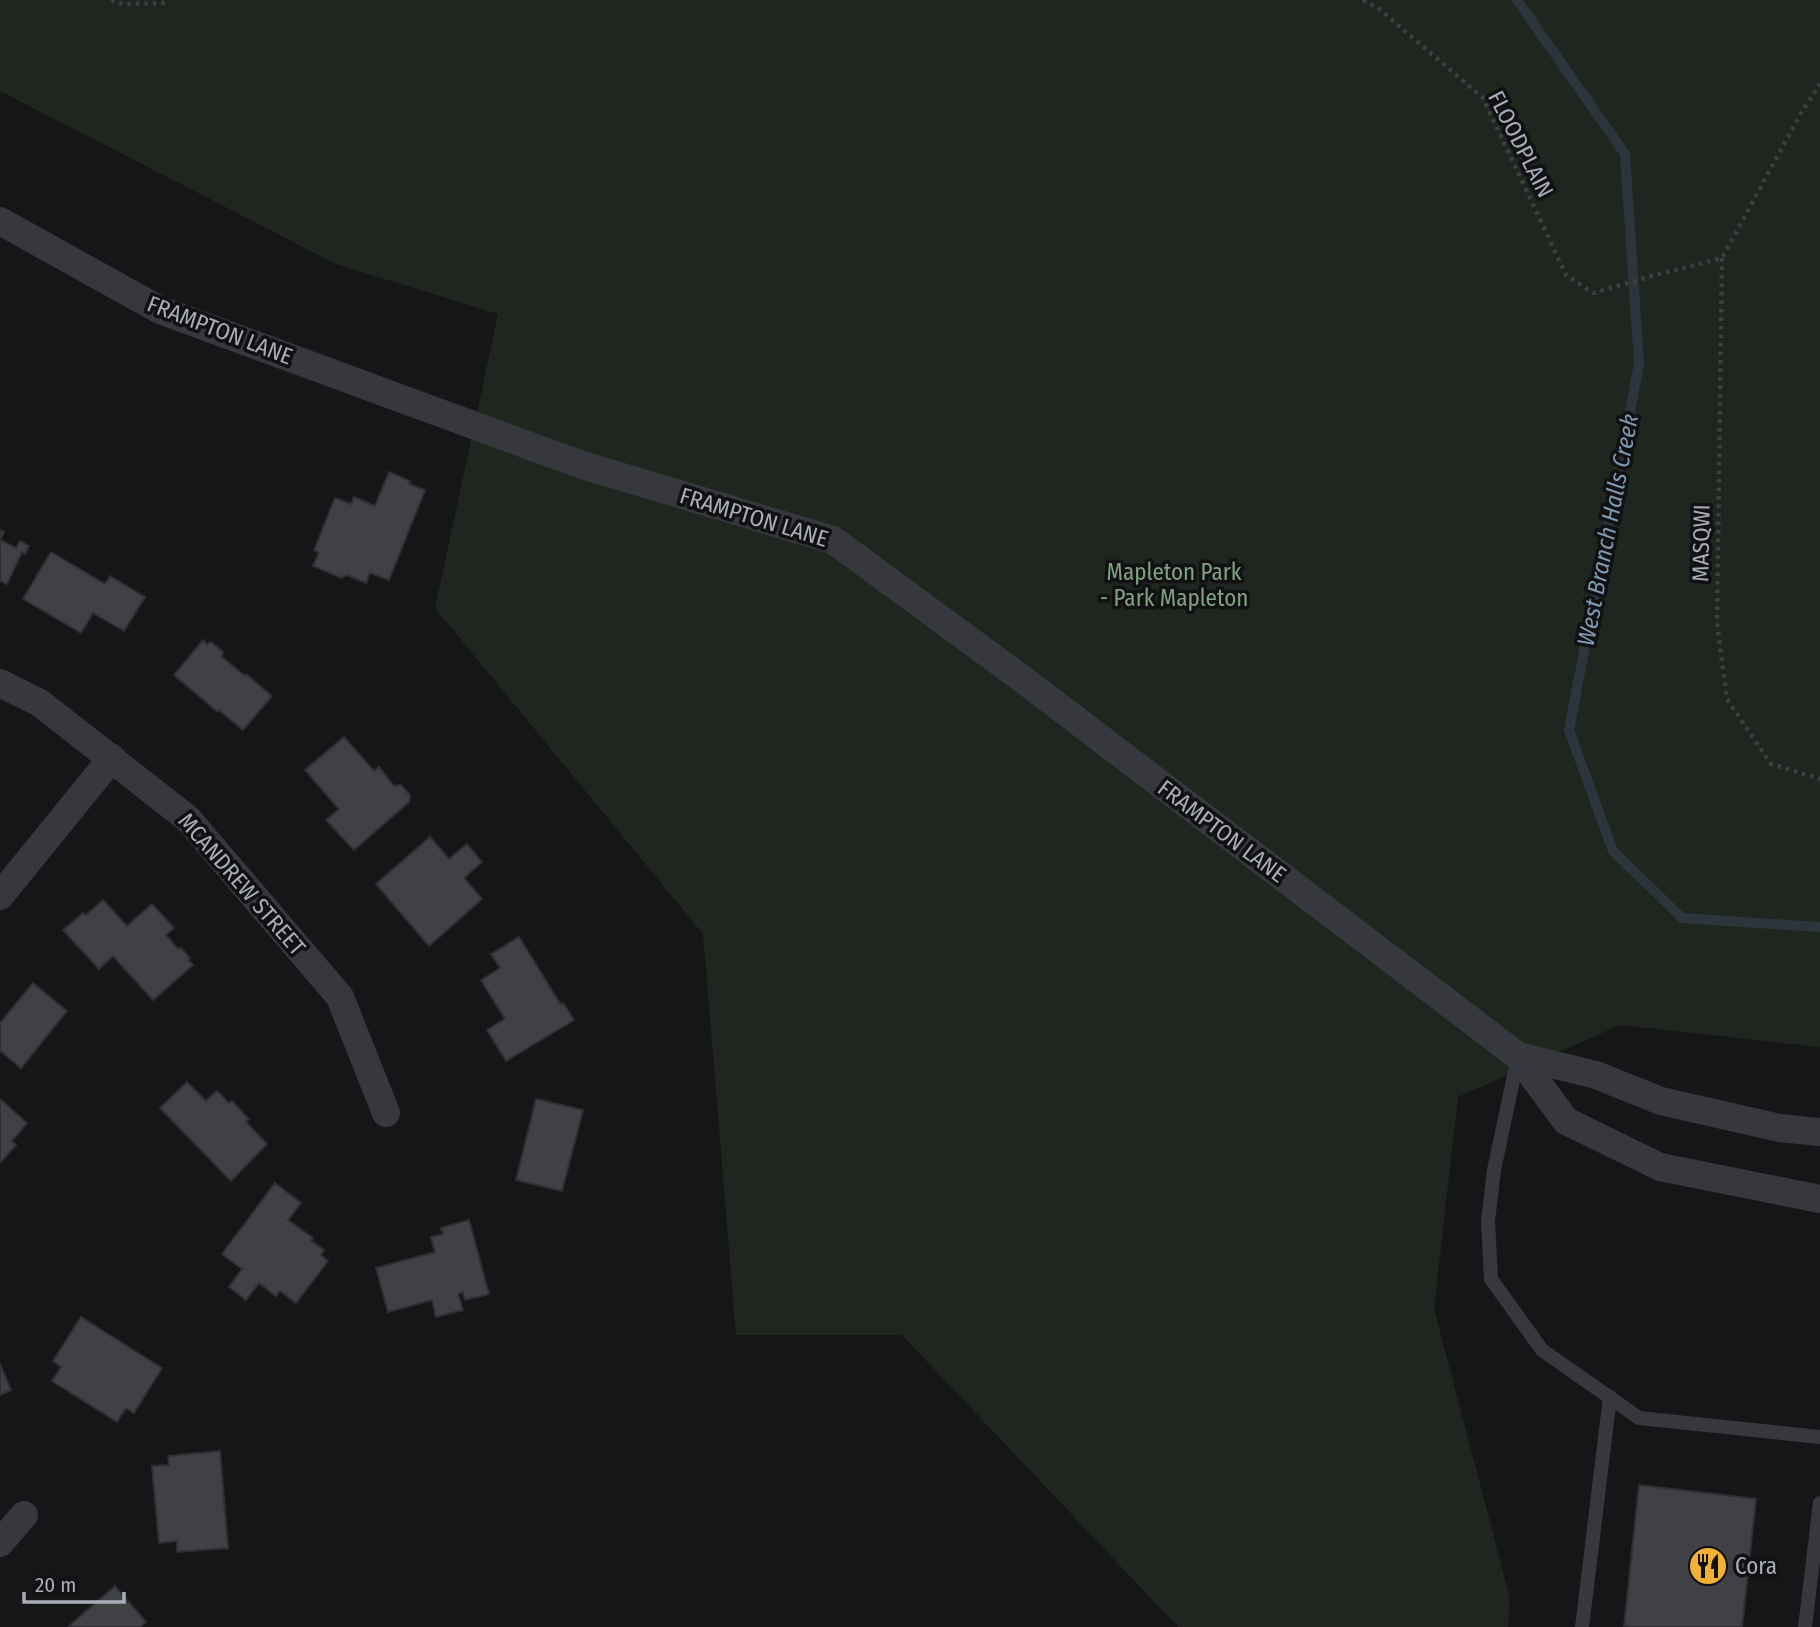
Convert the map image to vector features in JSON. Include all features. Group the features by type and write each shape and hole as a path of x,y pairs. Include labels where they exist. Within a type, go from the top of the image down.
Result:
{"street":[{"name":"FRAMPTON LANE","path":"0,221 160,310 582,464 833,540 1021,678 1518,1056 1566,1121 1660,1167 1820,1199"},
{"name":"MCANDREW STREET","path":"0,683 40,702 188,818 340,997 386,1113"},
{"path":"0,896 112,758"},
{"name":"FRAMPTON LANE","path":"1518,1056 1596,1075 1661,1101 1780,1128 1820,1132"},
{"path":"0,1544 24,1515"}],"lane":[{"path":"1518,1056 1494,1170 1488,1221 1490,1279 1542,1350 1639,1418 1820,1437"},
{"path":"1582,1627 1610,1397"},
{"path":"1805,1627 1820,1503"}],"path":[{"path":"111,0 123,4 166,4 167,0"},
{"name":"FLOODPLAIN","path":"1363,0 1378,8 1483,98 1566,275 1593,293 1722,258"},
{"path":"1722,258 1801,113 1820,84"},
{"name":"MASQWI","path":"1722,258 1717,623 1727,699 1771,764 1820,779"}],"green space":[{"name":"Mapleton Park - Park Mapleton","path":"0,0 1820,0 1820,1047 1620,1025 1458,1097 1434,1309 1510,1598 1508,1627 1178,1627 902,1335 736,1335 703,934 435,608 498,314 336,264 0,91"}],"building":[{"path":"389,472 425,490 389,580 370,573 366,583 347,575 341,578 313,566 319,553 314,550 335,498 351,504 354,497 375,506"},
{"path":"0,540 16,548 20,541 29,546 25,554 22,552 7,584 0,581"},
{"path":"51,552 105,584 110,576 145,597 124,631 93,613 81,633 23,599"},
{"path":"203,640 207,644 211,642 223,652 222,657 272,696 243,730 174,675"},
{"path":"344,737 374,771 379,767 394,786 401,785 410,795 409,802 354,850 326,820 339,809 305,770"},
{"path":"430,837 449,859 467,844 482,862 464,878 482,899 429,946 376,884"},
{"path":"103,900 127,926 152,904 174,928 166,935 190,958 188,960 193,965 153,1000 113,956 99,969 63,930"},
{"path":"519,937 561,1005 563,1003 574,1020 506,1061 487,1030 505,1019 481,980 500,968 491,954"},
{"path":"33,983 67,1011 21,1068 0,1051 0,1023"},
{"path":"187,1082 206,1101 217,1091 229,1103 232,1101 249,1119 246,1122 267,1144 231,1181 160,1108"},
{"path":"0,1099 27,1123 12,1141 16,1145 0,1163"},
{"path":"536,1099 583,1110 562,1191 516,1180"},
{"path":"275,1183 301,1203 288,1220 313,1238 311,1241 324,1250 321,1255 328,1261 296,1303 280,1291 276,1296 259,1283 246,1300 229,1287 242,1269 222,1254"},
{"path":"469,1220 489,1294 465,1300 463,1292 458,1294 463,1310 436,1317 432,1300 388,1312 376,1268 435,1252 431,1237 443,1234 441,1228"},
{"path":"81,1317 162,1368 134,1413 126,1408 117,1422 52,1381 61,1367 53,1361"},
{"path":"0,1364 11,1390 0,1395"},
{"path":"220,1451 228,1548 177,1552 177,1541 159,1543 152,1466 169,1465 168,1456"},
{"path":"1639,1485 1756,1499 1742,1627 1624,1627"},
{"path":"115,1586 146,1622 140,1627 68,1627"}],"waterway":[{"name":"West Branch Halls Creek","path":"1517,0 1625,154 1639,364 1569,730 1613,851 1682,918 1820,927"}],"place":[{"name":"Cora","path":"1708,1566"}]}
